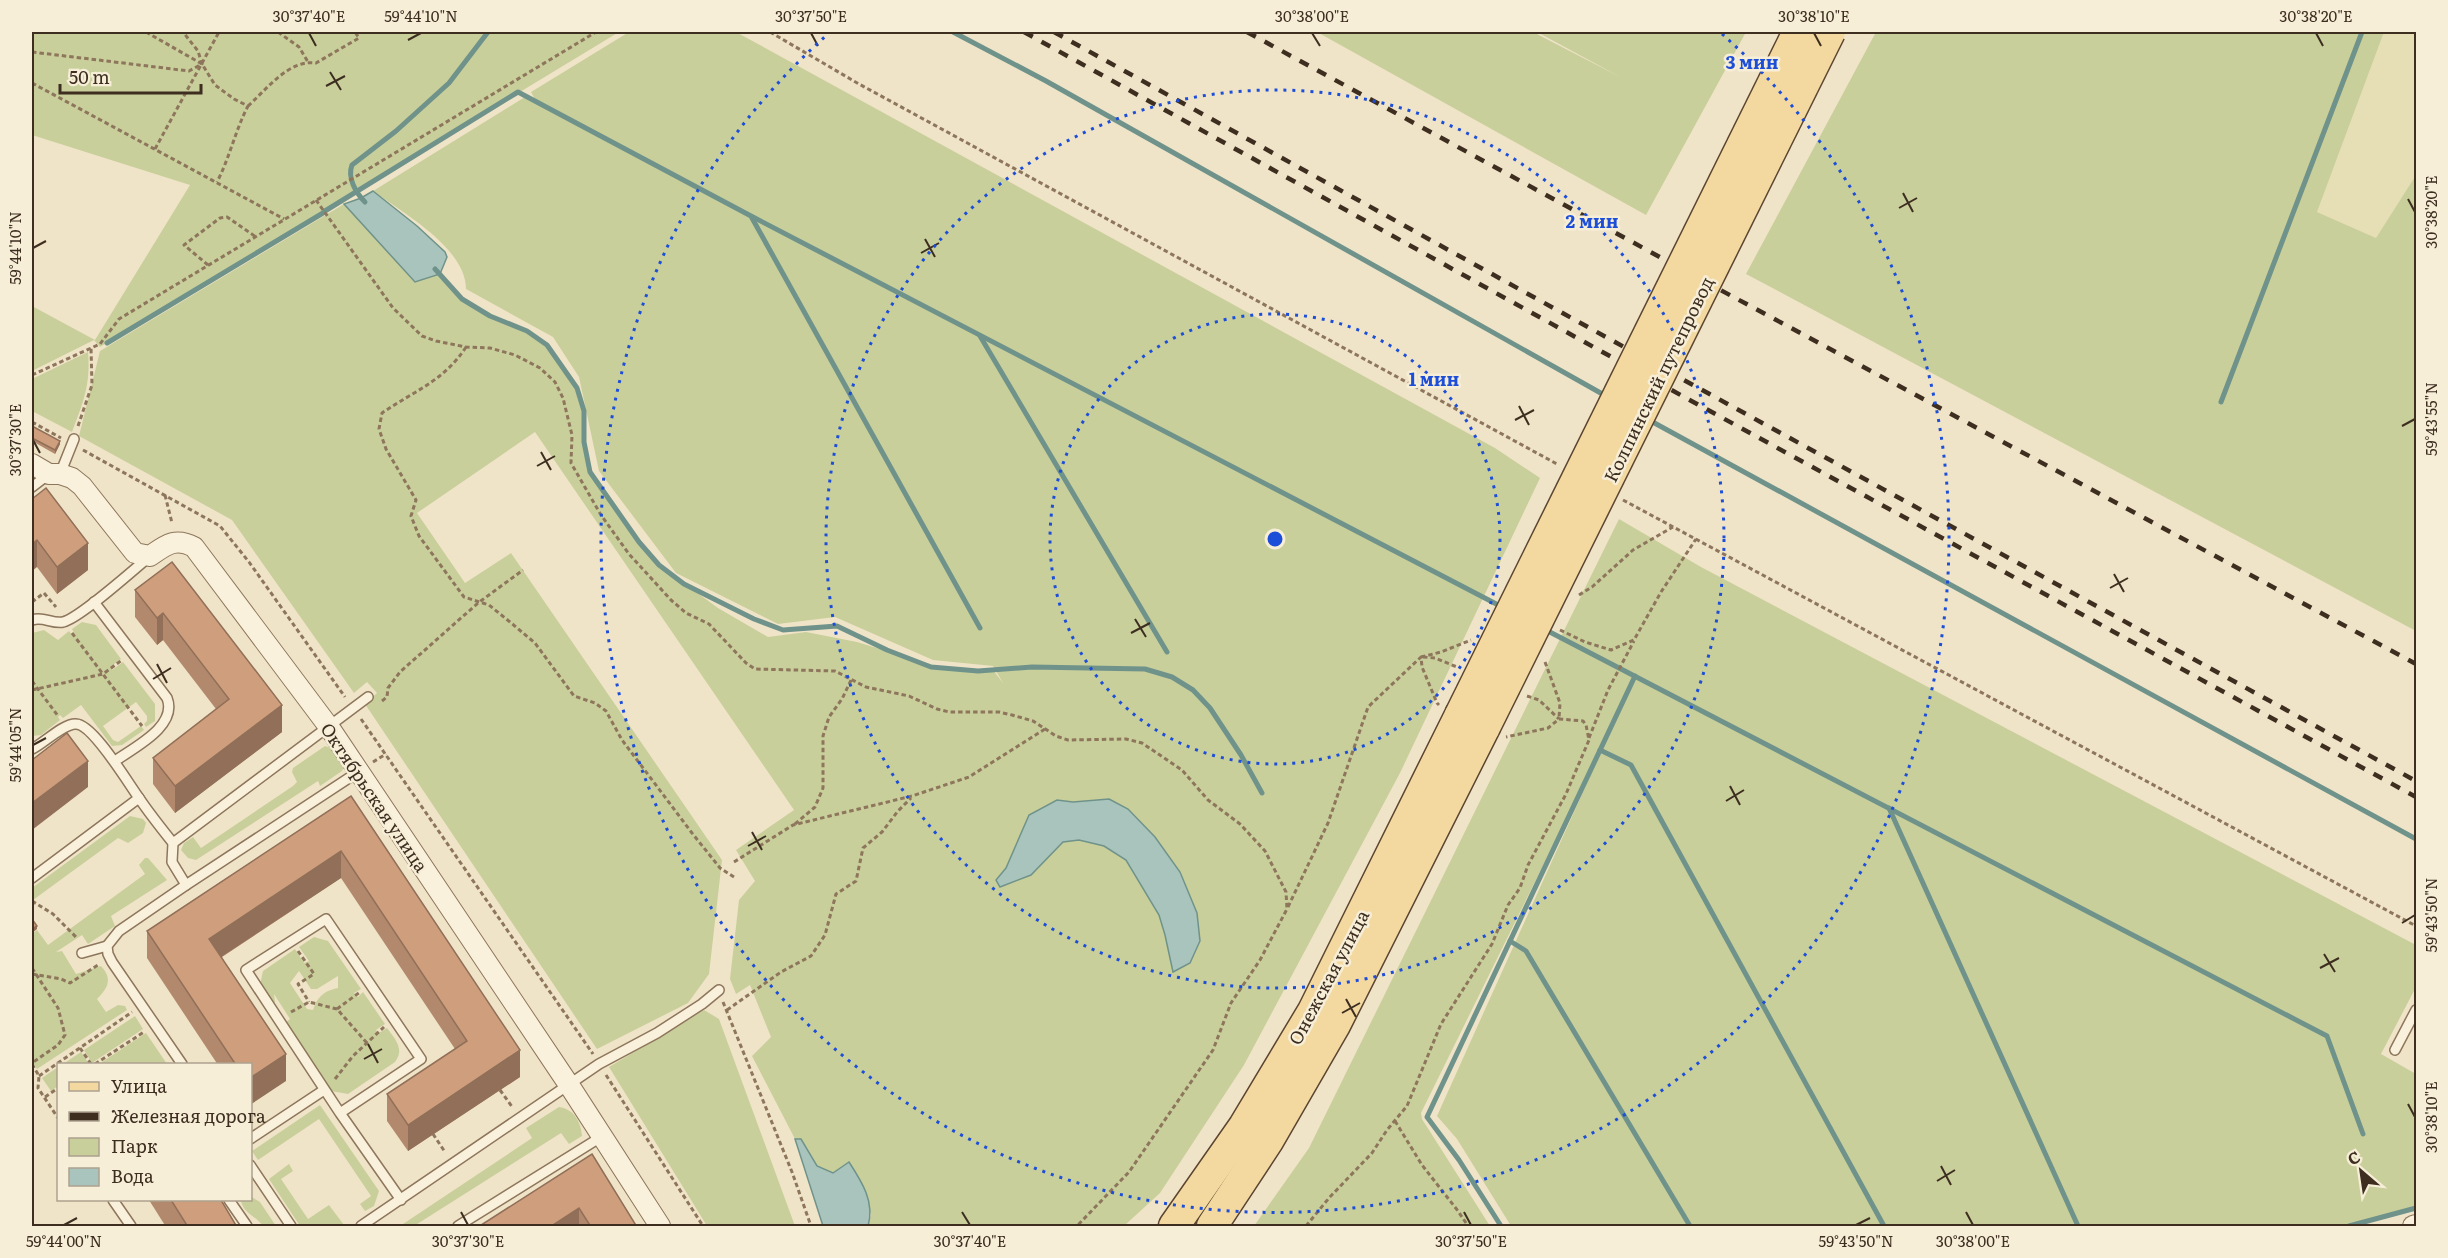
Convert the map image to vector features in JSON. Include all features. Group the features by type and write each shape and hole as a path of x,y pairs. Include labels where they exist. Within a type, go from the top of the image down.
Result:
{"main road":[{"name":"Колпинский путепровод","path":"1472,721 1798,32"},
{"name":"Колпинский путепровод","path":"1472,721 1830,32"},
{"name":"Онежская улица","path":"1174,1227 1244,1126 1312,1011 1472,721"},
{"name":"Онежская улица","path":"1212,1227 1268,1141 1335,1025 1472,721"}],"street":[{"path":"32,464 55,474 72,478 82,486 135,553 150,556"},
{"name":"Октябрьская улица","path":"150,556 176,542 184,542 194,547 329,727 569,1085 660,1227"}],"lane":[{"path":"32,488 55,474 74,439"},
{"path":"32,620 43,618 63,622 94,602 150,556"},
{"path":"94,602 167,698 170,706 169,716 163,725 115,761"},
{"path":"173,843 368,697"},
{"path":"32,749 67,727 76,724 85,727 115,761 173,843 172,862 186,885"},
{"path":"86,952 107,946 119,931 358,772"},
{"path":"32,878 139,798"},
{"path":"340,1113 421,1059 326,919 246,970 324,1090 340,1113 401,1200"},
{"path":"107,946 110,958 181,1063"},
{"path":"361,1227 599,1064 657,1033 702,1004 719,990"},
{"path":"2395,1050 2416,1010"},
{"path":"252,1138 324,1090"},
{"path":"458,1227 601,1137"},
{"path":"252,1172 291,1227"},
{"path":"113,1201 130,1227"},
{"path":"229,1201 247,1227"}],"path":[{"path":"146,32 202,64"},
{"path":"183,32 198,51 202,64 215,85 248,106"},
{"path":"156,149 219,32"},
{"path":"278,32 299,47 308,62"},
{"path":"217,183 228,160 237,128 248,106 286,71 308,62 316,63 359,38 355,32"},
{"path":"32,375 100,344 119,319 596,32"},
{"path":"32,52 189,71 202,64"},
{"path":"32,82 285,219"},
{"path":"316,200 393,308 422,336 466,347 490,348 514,355 540,368 555,382 563,398 572,435 571,463 601,515 647,576 686,614 709,624 746,663 755,669 835,671 867,687 909,696 936,709 949,712 999,712 1032,721 1056,736 1068,740 1126,740 1142,743 1182,770 1208,800 1240,824 1265,851 1286,892 1287,909"},
{"path":"208,265 184,245 185,242 220,218 226,217 256,237"},
{"path":"466,347 454,365 421,391 382,413 379,429 386,449 416,500 411,516 419,536 464,597 489,605 535,644 574,696 596,703 606,711 622,740 692,833 720,868 734,877"},
{"path":"74,439 92,385 92,348"},
{"path":"1573,599 1592,587 1633,550 1673,527"},
{"path":"1307,1226 1329,1198 1372,1153 1407,1106 1441,1024 1492,944 1508,905 1520,888 1528,865 1552,824 1608,690 1661,592 1696,539"},
{"path":"377,705 387,697 388,688 399,672 450,630 478,603 523,570"},
{"path":"32,602 44,592 57,609 61,610 63,622 150,735"},
{"path":"1556,629 1585,642 1611,650 1634,640"},
{"path":"32,690 103,674 132,652"},
{"path":"1077,1227 1129,1172 1213,1050 1231,1003 1260,960 1328,824 1368,707 1421,657 1422,667 1437,703 1472,721 1508,738 1548,728 1558,718 1572,718 1583,721 1589,740"},
{"path":"734,862 793,825 815,807 823,788 823,736 829,717 842,699 852,678"},
{"path":"32,681 67,727"},
{"path":"360,718 369,711"},
{"path":"793,825 912,796 969,777 1045,729"},
{"path":"727,1010 781,972 811,956 825,935 836,894 856,881 863,848 882,832 912,796"},
{"path":"32,902 52,914 86,952"},
{"path":"292,941 314,974 298,984 309,1002 337,1009 367,1042"},
{"path":"33,974 70,984 110,958"},
{"path":"32,968 33,974 58,1008 66,1035 58,1045 32,1064 39,1076 38,1088 57,1116"},
{"path":"337,1009 370,985"},
{"path":"719,990 792,1172 811,1227"},
{"path":"272,1009 278,1005 292,1013 309,1002"},
{"path":"58,1063 141,1006"},
{"path":"332,1081 367,1042 394,1020"},
{"path":"96,1063 154,1025"},
{"path":"80,1048 91,1063"},
{"path":"39,1076 57,1064"},
{"path":"45,1098 57,1090"},
{"path":"500,1090 513,1108"},
{"path":"1395,1121 1422,1165 1468,1227"},
{"path":"434,1134 446,1154"}],"shaded area":[{"path":"2384,32 2416,32 2416,175 2376,238 2317,212"}],"green space":[{"path":"32,32 619,32 100,347 94,340 32,371 32,306 95,340 190,185 32,135"},
{"path":"629,32 736,32 1495,448 1540,478 1400,773 1244,1065 1160,1193 1124,1226 868,1226 871,1215 848,1162 833,1173 817,1166 801,1139 795,1139 752,1056 771,1037 750,985 736,994 730,979 739,900 755,881 736,850 794,810 535,432 417,513 465,583 511,553 722,860 709,974 688,1003 597,1049 365,704 377,693 367,682 354,693 232,520 79,436 100,351 344,204 415,282 437,275 462,299 490,316 527,331 547,345 577,388 584,411 584,442 590,472 639,542 659,565 718,608 768,637 806,632 857,642 940,667 978,671 993,670 1003,683 993,666 933,660 835,617 778,624 676,573 599,471 579,377 553,337 466,289 463,274 456,259 444,246 416,221 373,191 525,97 536,101 531,92","holes":["1109,799 1128,809 1180,872 1200,942 1165,935 1159,915 1126,860 1104,846 1079,840 1063,842 1031,874 996,880 1006,868 1029,815 1057,800 1073,802"]},
{"path":"1317,32 1533,32 1622,78 1537,32 1746,32 1646,215"},
{"path":"1876,32 2384,32 2317,212 2376,238 2416,175 2416,631 1746,274"},
{"path":"88,352 87,384 72,432 32,411 32,379"},
{"path":"1619,519 1701,567 2416,945 2416,987 2381,1054 2416,1074 2416,1208 2348,1226 1511,1226 1457,1139 1437,1116 1624,701 1421,1113 1422,1119 1490,1226 1254,1226 1309,1148"},
{"path":"82,622 96,625 121,659 110,667 112,670 123,662 155,704 155,721 146,727 144,724 147,716 136,702 103,726 113,740 118,742 141,726 144,730 122,745 112,746 81,705 63,718 60,715 58,717 60,720 41,735 32,736 32,633 44,630 58,640 69,631 72,635 74,633 72,629"},
{"path":"325,746 334,749 344,767 342,771 320,786 318,781 196,860 188,858 181,850 184,843 193,837 201,848 293,786 297,782 292,772 293,768"},
{"path":"130,816 143,819 146,823 143,833 128,843 118,838 32,899 32,888"},
{"path":"145,858 148,858 167,880 111,916 115,926 88,944 82,935 56,952 62,951 76,974 101,966 107,975 108,983 97,999 106,1012 118,1005 125,1006 127,1010 37,1069 32,1061 32,934 37,930 48,945 145,874 139,865"},
{"path":"314,937 328,941 361,989 354,993 358,997 363,992 385,1024 376,1030 379,1033 387,1028 398,1044 399,1053 395,1062 348,1094 331,1091 285,1023 290,1019 274,994 275,1002 272,1004 260,985 263,971 295,949 304,963 309,961 299,947","holes":["299,971 311,989 317,989 338,976 338,988 322,995 313,1010 307,1009 290,983"]},
{"path":"704,1010 719,1019 795,1226 707,1226 609,1067"},
{"path":"135,1016 143,1029 92,1063 84,1050"},
{"path":"146,1033 166,1063 101,1063"},
{"path":"81,1052 88,1063 64,1063"},
{"path":"57,1068 57,1087 51,1091 42,1078"},
{"path":"320,1105 379,1191 374,1206 365,1211 360,1204 371,1196 319,1119 258,1160 252,1151"},
{"path":"559,1107 573,1113 582,1136 569,1144 561,1133 414,1226 400,1226 532,1138 526,1128"},
{"path":"289,1164 293,1171 281,1179 308,1219 329,1205 344,1225 300,1226 269,1179"},
{"path":"252,1197 260,1202 276,1226 263,1226 247,1212 241,1201 252,1201"}],"water":[{"path":"373,191 445,252 447,257 440,274 415,282 344,204"},
{"path":"1109,799 1128,809 1155,837 1180,872 1197,913 1200,941 1190,963 1173,972 1159,915 1126,860 1104,846 1079,840 1063,842 1031,875 1000,887 996,880 1006,868 1029,815 1057,800 1073,802"},
{"path":"795,1139 801,1139 817,1166 833,1173 849,1162 866,1192 870,1209 868,1226 823,1226"}],"building":[{"path":"32,426 60,441 55,450 32,438"},
{"path":"46,488 88,543 57,567 37,540 32,544 32,499"},
{"path":"172,562 282,705 175,786 153,758 229,699 163,613 157,618 135,590"},
{"path":"67,733 88,761 32,803 32,760"},
{"path":"351,796 520,1050 408,1125 387,1094 467,1041 341,851 209,939 286,1054 252,1077 252,1063 235,1063 147,931"},
{"path":"32,919 37,926 32,929"},
{"path":"592,1154 637,1227 591,1227 579,1208 550,1227 478,1227"},
{"path":"172,1201 222,1201 237,1227 188,1227"}],"waterway":[{"path":"365,202 353,185 352,165 396,131 449,83 488,32"},
{"path":"953,32 1046,81 1606,396"},
{"path":"2221,402 2362,32"},
{"path":"325,211 518,92 751,216 1504,608"},
{"path":"107,343 323,213"},
{"path":"752,218 980,628"},
{"path":"435,269 462,299 490,316 527,331 547,345 577,388 584,411 584,442 590,472 639,542 659,565 684,584 754,619 783,630 837,626 887,650 931,667 978,671 1032,667 1145,669 1172,677 1193,690 1210,708 1241,755 1262,793"},
{"path":"980,336 1167,652"},
{"path":"1649,420 2416,839"},
{"path":"1544,629 2327,1036 2363,1134"},
{"path":"1501,1226 1459,1160 1427,1117 1635,676"},
{"path":"1600,750 1631,765 1884,1226"},
{"path":"1889,808 2078,1226"},
{"path":"1510,941 1526,951 1690,1226"},
{"path":"2349,1226 2416,1208"}],"railway":[{"path":"1024,32 1655,381 2416,797"},
{"path":"1054,32 2416,781"},
{"path":"1247,32 1713,286 2416,664"}]}
